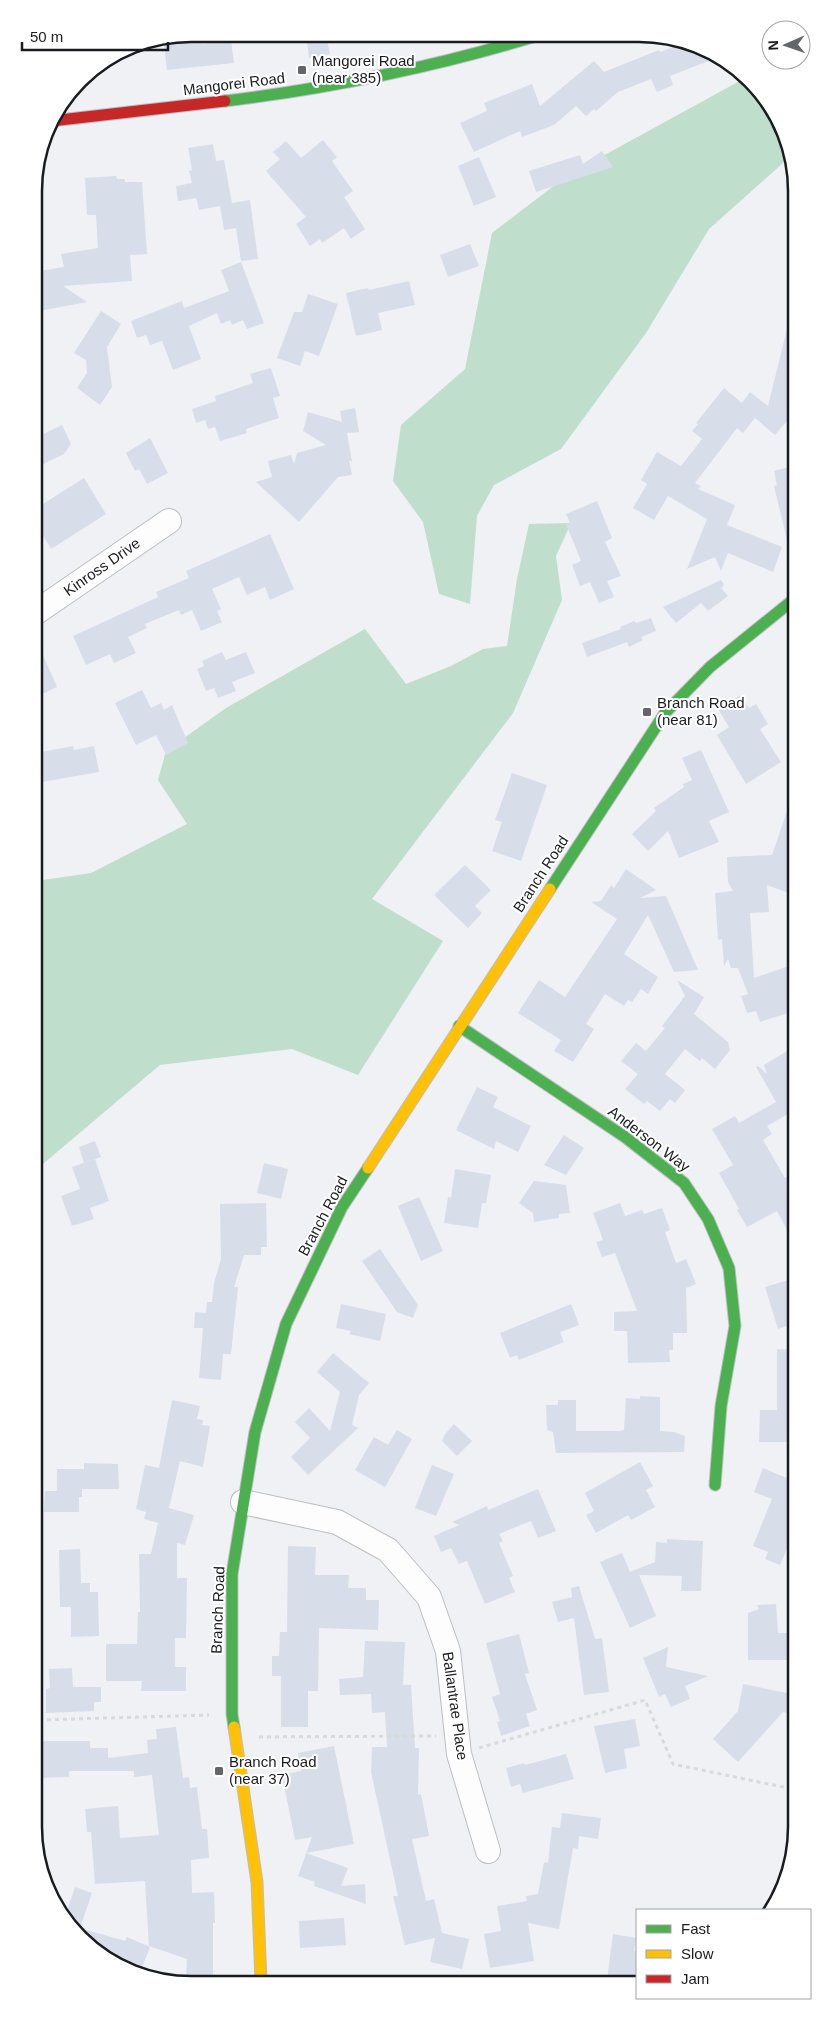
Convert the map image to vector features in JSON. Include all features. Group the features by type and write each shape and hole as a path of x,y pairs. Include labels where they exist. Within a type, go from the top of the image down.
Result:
{"street":[{"name":"Mangorei Road","path":"62,120 275,95 344,84 458,58 514,42"},
{"name":"Kinross Drive","path":"43,608 169,521"},
{"name":"Branch Road","path":"260,1977 257,1882 232,1714 232,1574 254,1432 286,1324 342,1207 665,713 684,690 708,666 788,604"},
{"name":"Anderson Way","path":"459,1026 625,1137 684,1184 708,1219 729,1268 735,1326 721,1406 715,1485"},
{"name":"Ballantrae Place","path":"243,1502 337,1522 388,1550 429,1597 448,1651 458,1745 488,1851"}],"path":[{"path":"235,1738 458,1745 645,1700 673,1764 783,1787 788,1790"},
{"path":"43,1720 232,1714"}],"green space":[{"path":"739,81 758,101 769,117 777,135 785,161 709,229 646,333 561,449 494,485 477,516 470,604 439,594 423,522 393,481 401,425 465,369 492,233 568,175"},
{"path":"571,523 556,556 562,600 513,713 372,899 443,941 358,1075 292,1049 160,1065 43,1164 43,880 91,873 187,824 158,780 166,751 226,708 365,629 406,684 451,666 483,649 507,646 517,579 529,524"}],"building":[{"path":"231,43 234,63 167,70 164,45"},
{"path":"307,43 328,43 330,54 309,58"},
{"path":"674,47 687,50 710,61 670,76 673,85 657,92 651,79 618,92 596,111 594,109 586,116 576,106 554,125 522,137 520,131 474,152 460,123 487,111 484,103 532,84 540,106 594,61 604,72 659,50 660,52"},
{"path":"323,140 337,157 332,161 353,191 344,197 365,229 351,239 344,228 322,243 320,239 310,246 296,224 306,217 266,171 280,159 273,152 286,141 301,158"},
{"path":"213,144 216,161 224,160 232,203 250,200 258,259 241,261 236,228 224,230 220,206 199,210 196,198 178,201 176,186 192,183 189,171 192,170 188,148"},
{"path":"602,151 613,167 536,192 529,171 580,155 583,164"},
{"path":"479,157 496,197 474,206 458,166"},
{"path":"116,176 117,179 125,179 125,182 142,182 147,254 130,255 132,281 63,286 87,302 43,310 43,270 64,267 61,254 98,248 96,215 87,215 85,178"},
{"path":"470,244 479,266 448,277 440,255"},
{"path":"241,262 264,323 247,329 243,320 232,325 230,320 221,324 217,313 189,326 201,359 173,370 162,341 150,345 146,335 137,338 131,321 182,301 184,308 229,291 221,270"},
{"path":"409,281 415,305 378,313 382,330 356,336 346,293"},
{"path":"308,294 338,304 319,356 305,351 300,366 277,358 294,312 302,312"},
{"path":"101,311 121,324 107,347 112,387 100,405 77,388 87,373 86,360 74,353"},
{"path":"788,329 788,420 775,435 755,418 743,433 737,428 695,483 701,486 698,489 735,505 727,525 782,547 773,572 728,553 721,571 715,557 687,569 707,519 668,496 654,520 633,508 647,484 641,480 657,452 681,466 702,439 692,431 698,424 696,423 724,388 742,403 750,392 768,406"},
{"path":"271,368 280,396 273,398 279,418 246,429 247,433 220,441 215,427 208,429 205,420 196,423 192,409 216,401 215,396 253,383 250,374"},
{"path":"355,408 359,432 347,433 352,462 349,460 352,475 338,477 299,522 256,482 272,477 268,461 291,455 294,464 297,453 326,445 303,431 308,412 342,422 340,411"},
{"path":"62,425 71,444 64,454 43,464 43,434"},
{"path":"150,438 168,473 147,484 139,469 135,471 126,453"},
{"path":"788,467 788,540 774,486 777,485 774,471"},
{"path":"84,478 106,514 51,549 43,536 43,504"},
{"path":"597,501 612,538 605,542 621,576 607,581 614,597 599,603 590,582 580,586 572,565 581,561 566,524 570,523 566,514"},
{"path":"270,534 294,589 270,600 265,587 247,595 239,577 212,589 221,609 217,611 222,622 201,631 192,610 181,615 179,610 145,624 147,628 128,637 136,653 114,663 110,654 86,665 73,636 158,597 156,592 189,578 186,571"},
{"path":"721,580 724,585 721,588 728,596 708,611 701,603 676,623 663,607"},
{"path":"651,618 656,631 641,637 643,640 629,647 627,642 587,657 582,643 621,629 620,627 634,621 636,623"},
{"path":"222,652 226,660 246,652 255,673 232,682 236,691 218,698 214,688 206,691 197,669 204,666 202,661"},
{"path":"43,655 57,687 43,694"},
{"path":"142,690 151,708 161,703 164,710 172,705 188,743 166,755 156,735 136,745 115,703"},
{"path":"741,695 749,708 756,704 768,724 760,729 781,762 746,784 717,735 729,727 718,709"},
{"path":"73,746 74,750 94,746 99,772 43,782 43,752"},
{"path":"701,750 729,812 709,821 719,842 679,858 668,831 648,851 632,834 656,811 654,808 684,787 683,784 692,780 682,758"},
{"path":"512,773 547,785 521,861 492,851 502,822 495,820"},
{"path":"788,808 788,893 767,885 769,912 750,913 754,978 788,966 788,1013 760,1022 756,1011 747,1013 741,996 748,994 738,968 731,968 728,959 724,966 722,939 718,940 715,893 733,891 728,882 727,857 772,855"},
{"path":"465,865 491,890 475,906 482,913 468,928 434,895"},
{"path":"626,869 656,890 640,898 666,896 698,970 674,972 648,915 624,954 658,977 648,994 641,989 632,1002 628,1000 624,1006 605,994 586,1024 594,1029 573,1062 554,1051 561,1040 518,1013 539,980 565,997 617,919 591,902 601,901 611,885 614,888"},
{"path":"677,980 704,997 694,1014 728,1042 730,1050 715,1069 702,1058 700,1061 685,1049 665,1074 685,1090 675,1103 670,1099 660,1111 647,1101 644,1104 625,1089 638,1074 621,1061 636,1043 646,1051 665,1028 662,1026 685,996"},
{"path":"787,1051 788,1052 788,1114 767,1126 772,1134 763,1140 785,1178 788,1176 788,1232 777,1211 747,1227 719,1173 733,1165 712,1129 735,1116 739,1123 776,1102 756,1067 758,1066 767,1074 764,1065"},
{"path":"477,1087 498,1097 493,1107 531,1126 518,1152 496,1141 494,1149 456,1130"},
{"path":"564,1135 584,1148 566,1175 544,1165"},
{"path":"95,1141 101,1157 84,1163 79,1147"},
{"path":"95,1159 109,1201 90,1208 94,1219 72,1226 61,1196 80,1189 72,1167"},
{"path":"264,1163 288,1169 281,1199 257,1193"},
{"path":"455,1169 491,1175 486,1203 482,1203 478,1228 444,1223 448,1197 451,1198"},
{"path":"534,1181 566,1185 570,1213 559,1214 559,1218 534,1222 533,1213 519,1203"},
{"path":"419,1197 443,1251 421,1261 398,1206"},
{"path":"266,1203 267,1247 261,1247 261,1255 244,1255 234,1287 238,1287 231,1354 223,1354 221,1380 199,1378 203,1328 194,1328 195,1312 206,1313 207,1302 212,1302 214,1283 221,1259 220,1204"},
{"path":"620,1203 625,1216 642,1210 644,1214 662,1208 670,1230 665,1232 676,1263 686,1259 696,1284 686,1288 687,1333 673,1333 673,1350 669,1350 670,1362 628,1363 627,1331 614,1331 614,1312 637,1311 615,1253 602,1257 596,1242 603,1240 593,1213"},
{"path":"380,1249 418,1305 413,1318 397,1312 362,1261"},
{"path":"788,1280 788,1325 778,1329 765,1287"},
{"path":"341,1304 386,1314 380,1341 349,1334 351,1331 336,1328"},
{"path":"571,1304 579,1325 560,1332 564,1342 519,1360 517,1355 510,1358 500,1333"},
{"path":"777,1349 788,1350 788,1442 759,1442 760,1410 777,1410"},
{"path":"333,1353 369,1383 359,1395 352,1425 358,1428 308,1475 291,1457 310,1438 295,1422 309,1408 330,1431 340,1392 317,1372"},
{"path":"640,1396 660,1397 660,1431 674,1432 685,1436 684,1452 556,1453 553,1432 547,1430 546,1405 558,1405 558,1400 576,1400 576,1431 619,1431 624,1430 626,1398 640,1399"},
{"path":"172,1400 200,1406 197,1419 203,1420 202,1425 210,1426 203,1467 180,1461 169,1508 194,1515 185,1545 177,1543 177,1578 187,1578 186,1638 175,1638 175,1667 186,1667 186,1691 141,1691 142,1681 106,1681 106,1644 137,1644 138,1612 140,1612 139,1554 151,1554 158,1523 144,1519 146,1512 136,1509 145,1465 159,1468"},
{"path":"454,1424 472,1441 457,1456 442,1441 445,1434"},
{"path":"397,1430 412,1439 385,1487 355,1470 374,1437 388,1445"},
{"path":"640,1462 653,1486 646,1490 655,1507 631,1520 628,1515 596,1533 586,1515 594,1511 585,1493"},
{"path":"84,1463 118,1464 119,1489 82,1489 82,1497 79,1497 79,1512 44,1512 45,1491 57,1491 57,1469 84,1469"},
{"path":"432,1465 454,1474 436,1516 415,1508"},
{"path":"763,1468 788,1479 788,1546 780,1565 765,1559 768,1552 753,1546 772,1499 754,1492"},
{"path":"538,1489 556,1531 538,1538 531,1521 499,1534 503,1541 499,1543 513,1576 509,1578 515,1592 485,1604 467,1561 459,1564 451,1548 441,1552 434,1536 459,1525 452,1522 487,1506 488,1510"},
{"path":"667,1539 703,1541 701,1591 681,1591 682,1576 639,1575 656,1616 630,1628 600,1562 622,1553 630,1572 655,1562 656,1542 667,1543"},
{"path":"288,1546 316,1547 315,1575 349,1575 348,1588 366,1588 366,1600 379,1600 378,1630 319,1628 318,1691 308,1691 308,1727 281,1727 281,1676 272,1676 272,1656 279,1656 280,1632 287,1632"},
{"path":"80,1549 81,1583 90,1583 90,1592 98,1592 99,1636 71,1637 71,1607 60,1607 59,1550"},
{"path":"579,1586 595,1639 602,1638 609,1692 584,1695 574,1618 558,1622 552,1602 572,1597 571,1588"},
{"path":"776,1604 778,1633 788,1633 788,1660 748,1660 748,1613 759,1609 757,1605"},
{"path":"519,1634 529,1673 525,1674 537,1710 526,1714 530,1726 501,1736 497,1722 500,1721 492,1697 500,1694 486,1643"},
{"path":"365,1641 405,1642 403,1685 411,1685 415,1748 419,1748 418,1795 421,1794 429,1836 412,1839 426,1901 434,1899 442,1933 469,1939 462,1969 430,1962 435,1938 405,1945 393,1896 398,1896 371,1772 372,1747 387,1747 385,1712 372,1713 371,1694 340,1695 339,1679 363,1677"},
{"path":"668,1647 666,1667 708,1676 685,1686 690,1699 671,1707 665,1694 659,1697 643,1658"},
{"path":"72,1668 73,1687 101,1687 101,1702 94,1702 94,1711 46,1713 46,1689 50,1688 49,1669"},
{"path":"743,1684 788,1693 788,1713 783,1712 738,1762 713,1739 738,1711"},
{"path":"635,1719 640,1746 624,1749 627,1768 605,1773 594,1726"},
{"path":"176,1727 183,1778 189,1777 190,1788 197,1787 202,1829 207,1829 209,1858 191,1860 192,1893 214,1892 213,1977 186,1976 187,1959 149,1946 145,1881 95,1884 91,1832 87,1832 85,1809 118,1806 120,1838 159,1835 152,1775 134,1777 134,1771 69,1771 69,1777 43,1778 43,1741 90,1741 90,1748 108,1748 108,1758 148,1753 147,1740 157,1739 156,1729"},
{"path":"334,1746 354,1844 306,1853 312,1837 295,1840 282,1775 301,1771 298,1753"},
{"path":"566,1754 574,1779 523,1793 520,1784 511,1787 506,1768"},
{"path":"562,1813 601,1818 598,1839 579,1836 578,1849 573,1848 559,1929 528,1923 534,1961 490,1968 484,1934 501,1931 497,1906 527,1901 526,1896 538,1894 544,1862 548,1863 552,1827 560,1828"},
{"path":"306,1853 348,1868 341,1886 365,1884 366,1904 314,1886 315,1882 298,1876"},
{"path":"75,1887 92,1893 80,1927 67,1910"},
{"path":"344,1918 346,1945 300,1948 299,1921"},
{"path":"82,1929 125,1941 127,1937 150,1947 142,1968 101,1946"},
{"path":"613,1934 636,1938 634,1951 636,1951 636,1977 607,1977"}],"traffic: fast":[{"path":"225,101 343,83 421,67 514,42"},
{"path":"550,889 665,713 710,667 788,604"},
{"path":"459,1026 625,1137 684,1183 708,1219 729,1268 735,1326 721,1406 715,1485"},
{"path":"234,1727 232,1714 232,1574 255,1432 286,1324 342,1207 368,1168"}],"traffic: slow":[{"path":"368,1168 550,889"},
{"path":"234,1727 257,1882 261,1977"}],"traffic: jam":[{"path":"62,120 225,101"}],"place":[{"name":"Mangorei Road (near 385)","path":"302,70"},
{"name":"Branch Road (near 81)","path":"647,712"},
{"name":"Branch Road (near 37)","path":"219,1771"}]}
